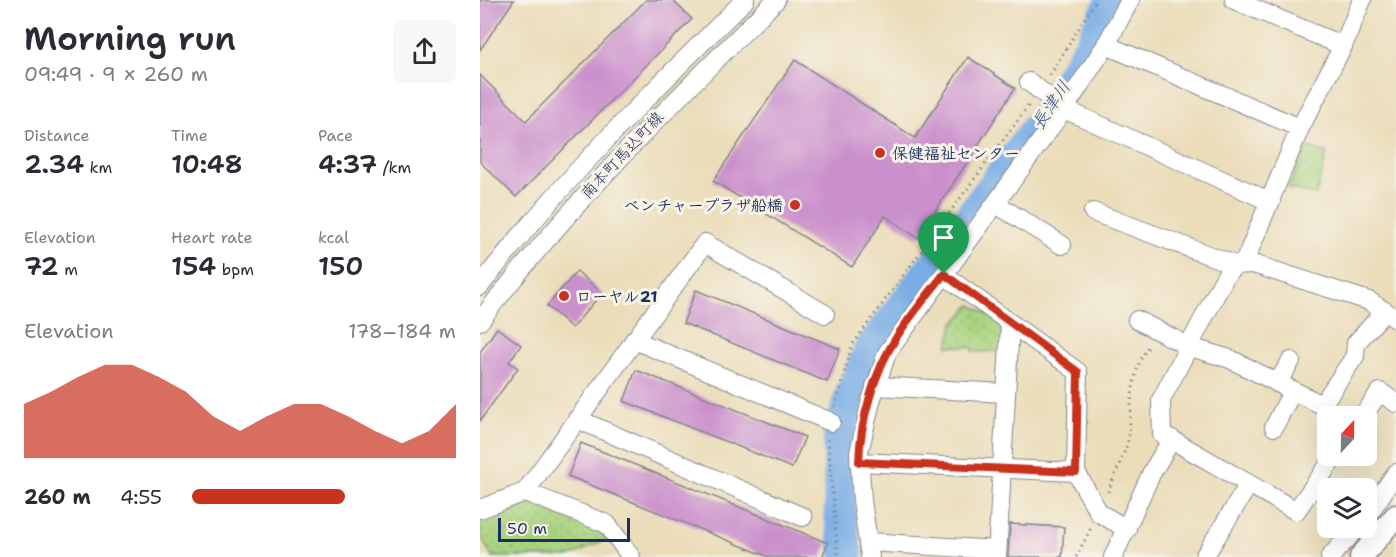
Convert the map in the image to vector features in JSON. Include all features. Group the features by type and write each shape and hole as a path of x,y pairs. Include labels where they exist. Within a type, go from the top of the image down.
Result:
{"main road":[{"path":"1361,557 1396,516"}],"street":[{"name":"南本町馬込町線","path":"480,286 508,250 626,116 745,0"},
{"name":"南本町馬込町線","path":"480,321 525,263 642,133 776,0"},
{"path":"1010,324 997,554 869,550 859,462 860,440 875,386 897,337 996,204 1063,108 1106,45 1130,0"},
{"path":"1234,0 1343,46"},
{"path":"1328,466 1296,511 1162,434 1161,400 1226,275 1240,264 1271,202 1300,128 1343,46 1362,0"},
{"path":"1106,45 1300,128"},
{"path":"1038,89 1063,108 1271,202"},
{"path":"626,116 642,133"},
{"path":"996,204 1062,245"},
{"path":"1094,212 1240,264 1369,301 1393,315 1356,344 1355,356 1322,405 1230,359 1190,347 1137,320"},
{"path":"480,509 525,492 705,243 825,314"},
{"path":"508,250 525,263"},
{"path":"944,274 1078,372 1076,472 1099,513 1127,529"},
{"path":"634,340 831,422"},
{"path":"1274,426 1291,361"},
{"path":"875,386 1005,393"},
{"path":"1370,406 1380,392 1396,403"},
{"path":"577,419 803,517"},
{"path":"1113,557 1152,472 1172,439"},
{"path":"859,462 1076,472"},
{"path":"1377,502 1396,473"},
{"path":"1204,557 1249,484"},
{"path":"525,492 607,524 631,557"},
{"path":"1330,557 1348,538"}],"path":[{"path":"1038,89 1072,43 1096,0"},
{"path":"1076,557 1099,513 1129,436 1129,410 1141,355 1161,332"}],"green space":[{"path":"1308,147 1327,152 1316,195 1288,188"},
{"path":"971,305 1007,323 1003,351 973,352 972,347 948,346 953,324"},
{"path":"526,497 599,527 607,539 569,557 492,557 480,534 480,516"}],"building":[{"path":"480,0 514,0 480,50"},
{"path":"646,0 672,0 692,19 516,197 480,162 480,75 526,121"},
{"name":"保健福祉センター","path":"968,57 1015,88 918,238 885,216 852,267 713,181 795,60 915,138"},
{"path":"577,271 602,293 572,328 547,306"},
{"path":"696,290 840,349 827,382 683,323"},
{"path":"497,328 521,345 509,362 518,368 480,421 480,352"},
{"path":"636,370 805,437 792,468 624,401"},
{"path":"581,443 828,543 822,557 769,557 568,476"},
{"path":"1010,524 1064,527 1062,557 1008,557"}],"waterway":[{"name":"長津川","path":"847,557 840,515 839,437 849,399 870,349 1042,121 1089,47 1112,0"}],"place":[{"name":"保健福祉センター","path":"880,153"},
{"name":"ベンチャープラザ船橋","path":"795,205"},
{"name":"ローヤル21","path":"564,296"}],"route":[{"path":"944,274 1078,372 1076,472 859,462 860,440 877,377 887,353 944,274"}]}
